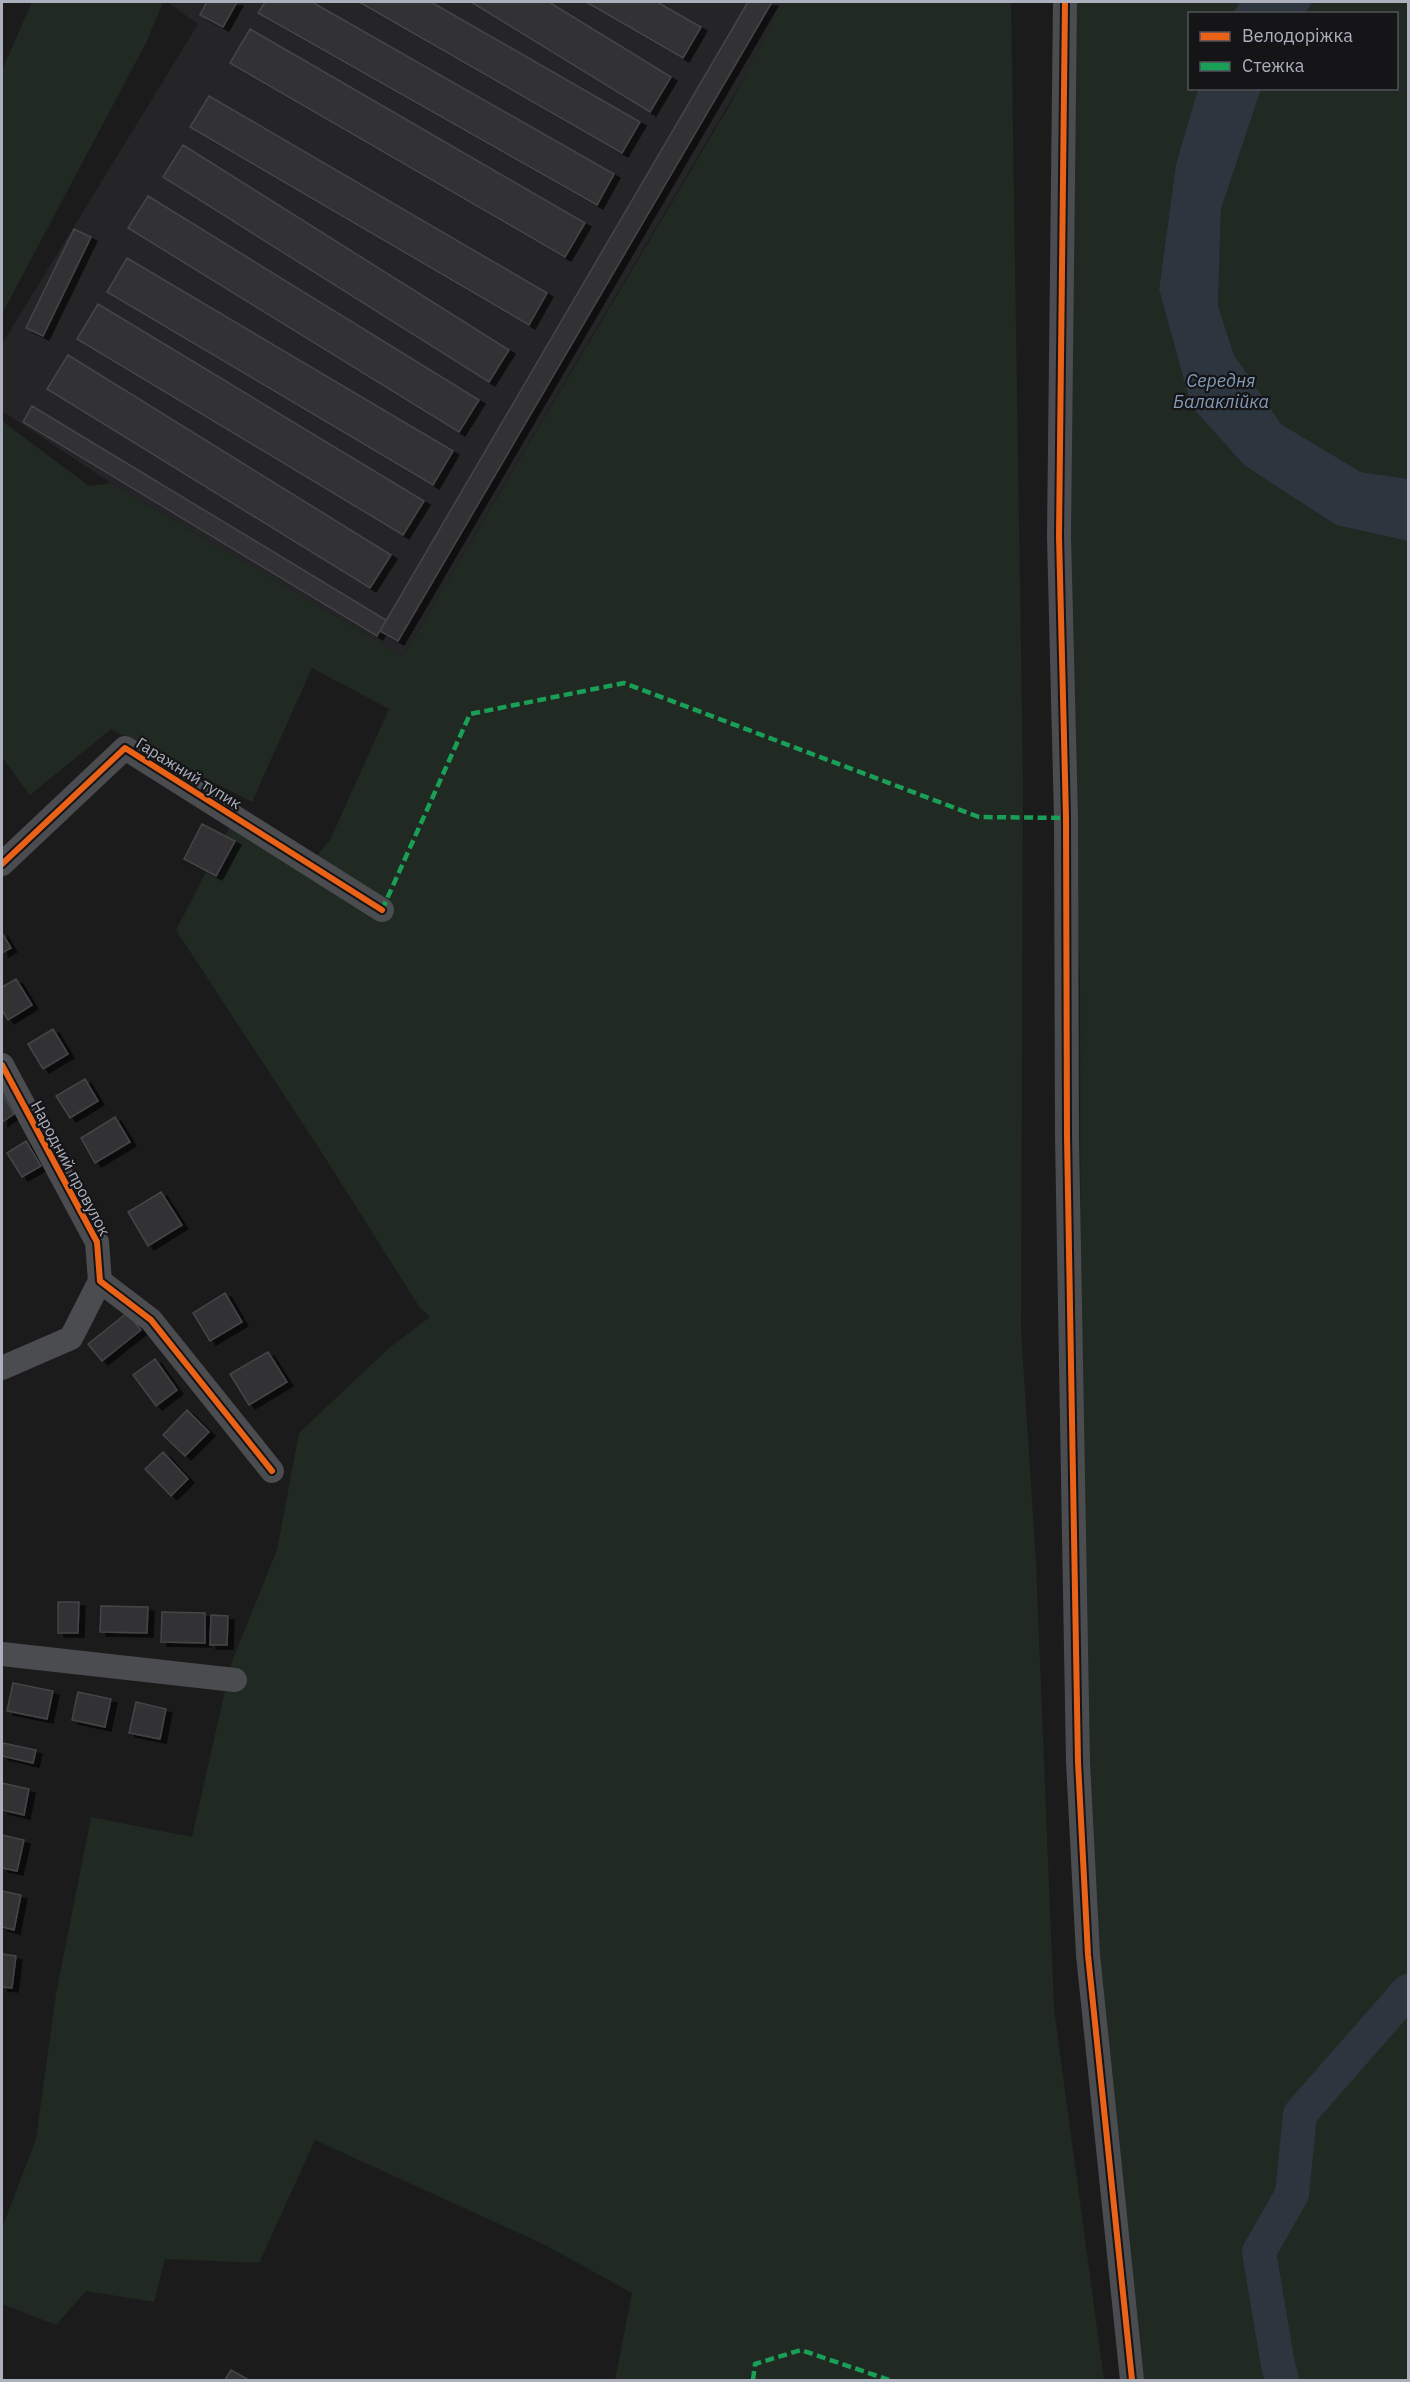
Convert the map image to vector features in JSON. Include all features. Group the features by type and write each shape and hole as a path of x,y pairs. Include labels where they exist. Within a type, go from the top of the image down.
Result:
{"street":[{"path":"1065,2 1059,536 1066,818 1067,1124 1078,1762 1088,1955 1132,2380"},
{"name":"Гаражний тупик","path":"2,864 125,748 382,910"},
{"name":"Народний провулок","path":"2,1065 97,1242 100,1281"},
{"path":"2,1368 71,1338 100,1281 151,1320 272,1471"},
{"path":"2,1654 235,1680"}],"shaded area":[{"path":"32,2 163,2 147,41 2,314 2,70"},
{"path":"167,2 789,2 403,656 111,483 2,411 2,344 198,24"},
{"path":"784,2 1011,2 1023,782 1021,1329 1036,1563 1054,2009 1104,2380 615,2380 632,2293 545,2245 315,2140 259,2263 165,2259 154,2302 86,2291 56,2325 2,2304 2,2228 36,2139 56,1994 91,1817 192,1837 231,1664 277,1550 299,1433 389,1348 430,1317 420,1308 176,930 232,822 307,867 330,840 389,709 312,668 252,802 111,729 30,795 2,757 2,421 89,486 111,483 403,656 732,101"},
{"path":"1076,2 1240,2 1234,12 1188,12 1188,90 1198,90 1176,164 1159,289 1191,406 1245,466 1336,525 1408,541 1408,2380 1142,2380 1095,1925 1081,1536 1080,981 1069,678"},
{"path":"1313,2 1408,2 1408,479 1361,472 1281,424 1234,355 1218,306 1221,209 1261,90 1398,90 1398,12 1306,12"}],"water":[{"path":"1240,2 1313,2 1306,12 1234,12"},
{"name":"Середня Балаклійка","path":"1198,90 1261,90 1221,209 1218,306 1234,355 1281,424 1361,472 1408,479 1408,541 1336,525 1245,466 1191,406 1159,289 1176,164"}],"building":[{"path":"207,2 237,2 223,27 200,15"},
{"path":"265,2 312,2 614,174 597,205 258,13"},
{"path":"359,2 431,2 640,122 622,153"},
{"path":"471,2 549,2 671,77 650,112"},
{"path":"586,2 657,2 701,27 683,58"},
{"path":"748,2 772,2 398,641 380,631"},
{"path":"250,29 585,223 565,257 230,63"},
{"path":"209,96 547,293 529,325 190,127"},
{"path":"183,145 509,350 489,382 163,177"},
{"path":"148,196 479,400 459,432 128,228"},
{"path":"74,229 91,237 43,336 26,328"},
{"path":"127,258 453,451 433,485 107,292"},
{"path":"98,304 424,501 403,535 77,339"},
{"path":"68,355 391,555 370,588 47,389"},
{"path":"32,406 386,620 377,636 23,422"},
{"path":"202,824 235,841 216,876 184,859"},
{"path":"2,933 11,948 2,953"},
{"path":"16,979 32,1005 8,1020 2,1010 2,987"},
{"path":"53,1029 68,1054 43,1069 28,1044"},
{"path":"85,1079 98,1101 70,1118 56,1096"},
{"path":"2,1093 14,1114 2,1122"},
{"path":"115,1117 130,1142 95,1163 81,1138"},
{"path":"26,1141 41,1166 22,1177 7,1153"},
{"path":"161,1192 182,1225 148,1246 128,1212"},
{"path":"225,1293 242,1322 210,1341 193,1313"},
{"path":"127,1313 141,1330 102,1361 88,1344"},
{"path":"268,1352 287,1382 249,1405 230,1374"},
{"path":"155,1359 177,1390 156,1406 133,1375"},
{"path":"187,1410 209,1432 185,1456 163,1435"},
{"path":"163,1452 188,1479 171,1496 145,1469"},
{"path":"58,1602 79,1602 78,1633 58,1633"},
{"path":"101,1606 148,1607 147,1633 100,1632"},
{"path":"162,1612 205,1613 205,1643 161,1642"},
{"path":"211,1615 228,1616 227,1645 210,1645"},
{"path":"13,1683 53,1691 47,1719 7,1711"},
{"path":"78,1692 111,1699 105,1727 72,1720"},
{"path":"136,1702 166,1709 160,1739 129,1733"},
{"path":"3,1743 36,1750 33,1763 2,1756"},
{"path":"2,1783 29,1789 24,1815 2,1810"},
{"path":"2,1835 24,1840 17,1871 2,1868"},
{"path":"2,1891 21,1895 14,1930 2,1927"},
{"path":"2,1954 16,1956 12,1988 2,1987"},
{"path":"231,2370 249,2380 225,2380"}],"waterway":[{"name":"Середня Балаклійка","path":"1282,2380 1259,2252 1292,2194 1300,2114 1408,1991"}],"marked path":[{"path":"382,910 470,714 624,683 979,817 1066,818"},
{"path":"753,2380 755,2364 801,2350 889,2380"}],"cycle path":[{"path":"1065,2 1059,536 1066,818 1067,1136 1078,1762 1088,1955 1132,2380"},
{"path":"2,864 125,748 382,910"},
{"path":"2,1065 97,1242 100,1281 151,1320 272,1471"}]}
